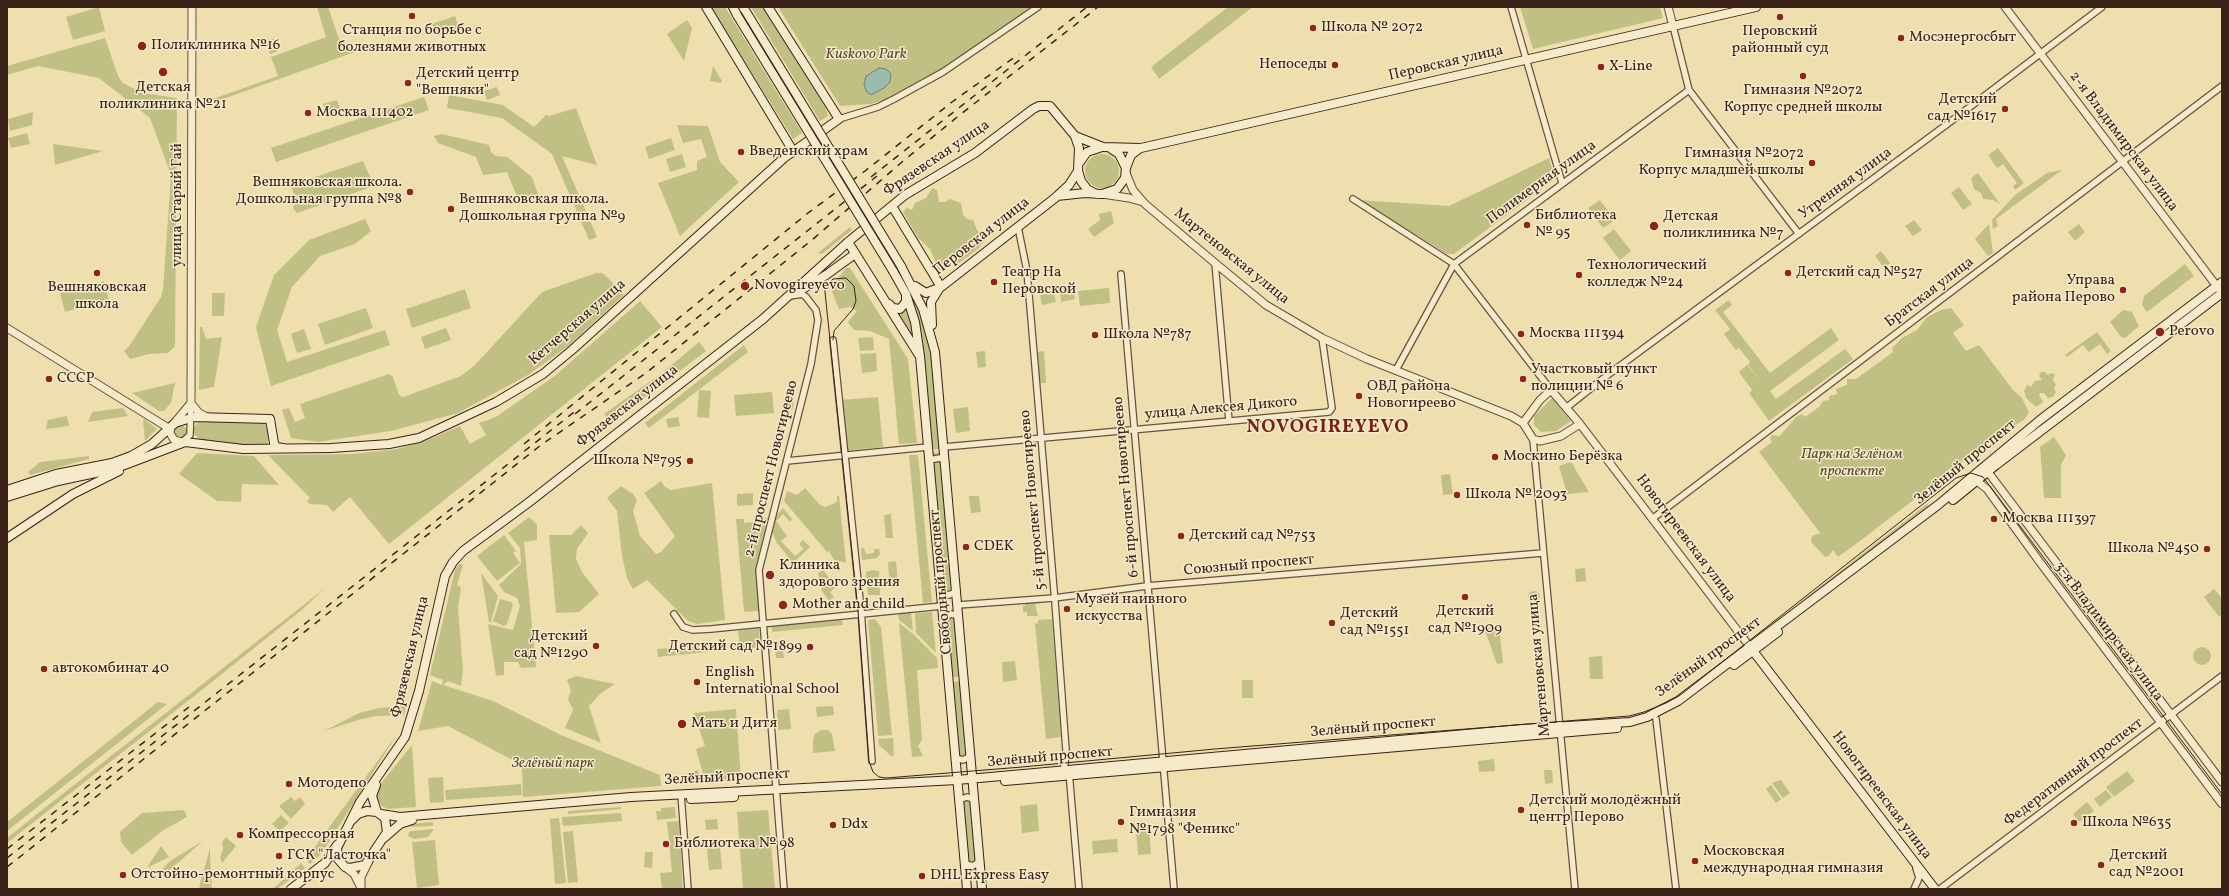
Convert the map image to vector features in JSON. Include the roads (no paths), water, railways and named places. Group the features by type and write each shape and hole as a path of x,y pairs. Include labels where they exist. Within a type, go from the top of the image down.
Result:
{"main road":[{"path":"706,7 793,151"},
{"name":"Свободный проспект","path":"733,7 893,271 906,294 916,326 930,460 967,889"},
{"path":"768,7 839,119"},
{"name":"Перовская улица","path":"1105,147 1141,148 1756,7"},
{"path":"744,8 908,277"},
{"name":"Фрязевская улица","path":"350,822 360,802 403,742 410,725 443,583 455,559 717,356 790,296 848,242 922,184 975,153 1033,109 1045,105 1054,109 1075,136"},
{"name":"Кетчерская улица","path":"7,497 58,481 114,470 182,442 195,441 243,449 348,448 389,444 419,438 462,419 543,374 572,350 793,151 839,119"},
{"path":"1075,136 1119,154 1126,170"},
{"path":"1075,136 1078,148 1079,168 1084,185 1099,194"},
{"path":"1079,168 1087,152 1105,147"},
{"path":"1055,198 1064,194 1099,194 1117,189 1123,182 1131,155 1141,148"},
{"name":"Перовская улица","path":"908,277 922,292 930,292 941,287 1055,198 1068,185 1079,168"},
{"path":"892,206 941,287 934,294 930,307 935,352"},
{"path":"848,242 920,356"},
{"path":"790,296 826,275 855,254"},
{"name":"Свободный проспект","path":"908,277 927,320 935,352 982,889"},
{"name":"Зелёный проспект","path":"379,813 400,816 682,796 973,781 1559,730 1630,722 1647,717 1678,701 1751,649 1975,480 2040,420 2221,289"},
{"path":"887,303 896,309 903,308 906,302 906,294"},
{"path":"7,490 56,474 112,463 131,456 152,444 172,426 191,418 207,417 270,419 276,447 288,449"},
{"path":"262,449 270,445 273,438"},
{"path":"7,538 73,494 135,462"},
{"name":"Зелёный проспект","path":"1559,730 1632,727 1656,719 1684,703 1751,649"},
{"name":"Новогиреевская улица","path":"1751,649 1935,889"},
{"path":"324,862 333,861 343,865 360,868 369,861 384,838 387,828 385,818 379,813 372,800 372,792 382,773"},
{"name":"Зелёный проспект","path":"384,838 400,824 409,820 682,796"},
{"path":"291,889 324,862 339,842 350,822 362,812 379,813"},
{"path":"339,842 336,852 343,865"}],"street":[{"name":"улица Старый Гай","path":"191,432 192,7"},
{"path":"839,119 878,107 943,72 1038,7"},
{"path":"1511,7 1562,184"},
{"path":"1668,7 1689,90 1799,234"},
{"name":"2-я Владимирская улица","path":"2005,7 2039,54 2221,289"},
{"name":"Утренняя улица","path":"1566,408 1609,374 2102,7"},
{"name":"Братская улица","path":"1652,518 2121,161 2222,86"},
{"name":"Полимерная улица","path":"1396,370 1454,264 1689,90"},
{"path":"1126,170 1133,190 1145,204"},
{"path":"1099,194 1136,199 1145,204"},
{"name":"Новогиреевская улица","path":"1353,199 1454,264 1551,390 1580,424 1751,649"},
{"name":"Мартеновская улица","path":"1145,204 1266,304 1322,338 1345,350 1512,416 1523,423"},
{"name":"5-й проспект Новогиреево","path":"1018,227 1027,271 1066,750 1065,764 1079,889"},
{"path":"1215,263 1229,421"},
{"name":"6-й проспект Новогиреево","path":"1121,274 1174,889"},
{"name":"2-й проспект Новогиреево","path":"784,889 759,566 811,364 818,320 816,310 806,297 802,294 790,296"},
{"path":"7,328 172,426 188,425 191,432 188,439 182,442 176,442 172,438 172,426 191,403 199,413 207,417"},
{"name":"улица Алексея Дикого","path":"944,447 1332,411 1322,338"},
{"path":"833,340 861,613 872,761"},
{"path":"1551,390 1535,405 1523,423 1533,438 1540,441 1549,440 1580,424"},
{"name":"Мартеновская улица","path":"1533,438 1575,889"},
{"path":"787,461 928,448"},
{"path":"930,460 940,458 945,461"},
{"name":"3-я Владимирская улица","path":"1986,469 2222,782"},
{"name":"3-я Владимирская улица","path":"1975,480 1987,489 2160,723 2222,804"},
{"name":"Союзный проспект","path":"958,605 1054,598 1147,586 1543,553"},
{"path":"941,593 949,595 957,591"},
{"path":"674,614 683,627 693,630 942,606"},
{"path":"943,618 951,614 959,616"},
{"name":"Федеративный проспект","path":"1940,889 2222,676"},
{"path":"1656,719 1676,889"},
{"path":"955,758 963,760 971,756"},
{"path":"682,796 688,889"},
{"path":"959,800 967,797 974,799"},
{"path":"361,887 363,872 369,861"},
{"path":"965,864 973,866 980,861"},
{"path":"1914,889 1919,878 1915,864"},
{"path":"343,865 354,874 361,887"}],"tram line":[{"path":"833,340 834,331 853,309 856,301 854,286 846,278 833,279 825,287 825,292 858,610 869,761 873,772 879,777 886,778 1022,767 1215,749 1629,716 1644,712 1679,696 1956,478 1971,473 1983,477 2222,794"}],"railway":[{"path":"871,177 1087,7"},
{"path":"7,867 541,445 646,373 812,240 902,162 961,114 1098,7"},
{"path":"524,444 808,213 865,171 952,102 1019,54"},
{"path":"575,414 877,176"},
{"path":"7,858 578,409"},
{"path":"7,849 189,707"}],"place":[{"name":"Станция по борьбе с болезнями животных","path":"412,16"},
{"name":"Перовский районный суд","path":"1780,17"},
{"name":"Школа № 2072","path":"1313,28"},
{"name":"Мосэнергосбыт","path":"1901,38"},
{"name":"Поликлиника №16","path":"142,46"},
{"name":"Непоседы","path":"1335,65"},
{"name":"X-Line","path":"1601,67"},
{"name":"Детская поликлиника №21","path":"163,72"},
{"name":"Гимназия №2072 Корпус средней школы","path":"1803,76"},
{"name":"Детский центр \"Вешняки\"","path":"408,83"},
{"name":"Детский сад №1617","path":"2005,109"},
{"name":"Москва 111402","path":"308,113"},
{"name":"Введенский храм","path":"741,152"},
{"name":"Гимназия №2072 Корпус младшей школы","path":"1812,163"},
{"name":"Вешняковская школа. Дошкольная группа №8","path":"410,192"},
{"name":"Вешняковская школа. Дошкольная группа №9","path":"451,209"},
{"name":"Библиотека № 95","path":"1527,225"},
{"name":"Детская поликлиника №7","path":"1654,226"},
{"name":"Вешняковская школа","path":"97,273"},
{"name":"Детский сад №527","path":"1788,273"},
{"name":"Технологический колледж №24","path":"1579,275"},
{"name":"Театр На Перовской","path":"994,282"},
{"name":"Novogireyevo","path":"745,286"},
{"name":"Управа района Перово","path":"2123,290"},
{"name":"Perovo","path":"2160,332"},
{"name":"Москва 111394","path":"1521,334"},
{"name":"Школа №787","path":"1095,335"},
{"name":"СССР","path":"49,379"},
{"name":"Участковый пункт полиции № 6","path":"1523,379"},
{"name":"ОВД района Новогиреево","path":"1359,396"},
{"name":"Москино Берёзка","path":"1495,457"},
{"name":"Школа №795","path":"690,461"},
{"name":"Школа № 2093","path":"1457,495"},
{"name":"Москва 111397","path":"1994,519"},
{"name":"Детский сад №753","path":"1181,536"},
{"name":"CDEK","path":"966,547"},
{"name":"Школа №450","path":"2207,549"},
{"name":"Клиника здорового зрения","path":"770,575"},
{"name":"Детский сад №1909","path":"1465,597"},
{"name":"Mother and child","path":"783,605"},
{"name":"Музей наивного искусства","path":"1067,609"},
{"name":"Детский сад №1551","path":"1332,623"},
{"name":"Детский сад №1290","path":"596,646"},
{"name":"Детский сад №1899","path":"810,647"},
{"name":"автокомбинат 40","path":"44,669"},
{"name":"English International School","path":"697,682"},
{"name":"Мать и Дитя","path":"682,724"},
{"name":"Мотодепо","path":"289,784"},
{"name":"Детский молодёжный центр Перово","path":"1521,810"},
{"name":"Гимназия №1798 \"Феникс\"","path":"1121,822"},
{"name":"Школа №635","path":"2074,823"},
{"name":"Ddx","path":"833,825"},
{"name":"Компрессорная","path":"240,835"},
{"name":"Библиотека № 98","path":"666,844"},
{"name":"ГСК \"Ласточка\"","path":"279,856"},
{"name":"Московская международная гимназия","path":"1695,861"},
{"name":"Детский сад №2001","path":"2101,865"},
{"name":"Отстойно-ремонтный корпус","path":"123,875"},
{"name":"DHL Express Easy","path":"922,876"}],"district":[{"name":"NOVOGIREYEVO","path":"1328,429"}],"park label":[{"name":"Kuskovo Park","path":"866,55"},
{"name":"Парк на Зелёном проспекте","path":"1852,464"},
{"name":"Зелёный парк","path":"553,764"}]}
